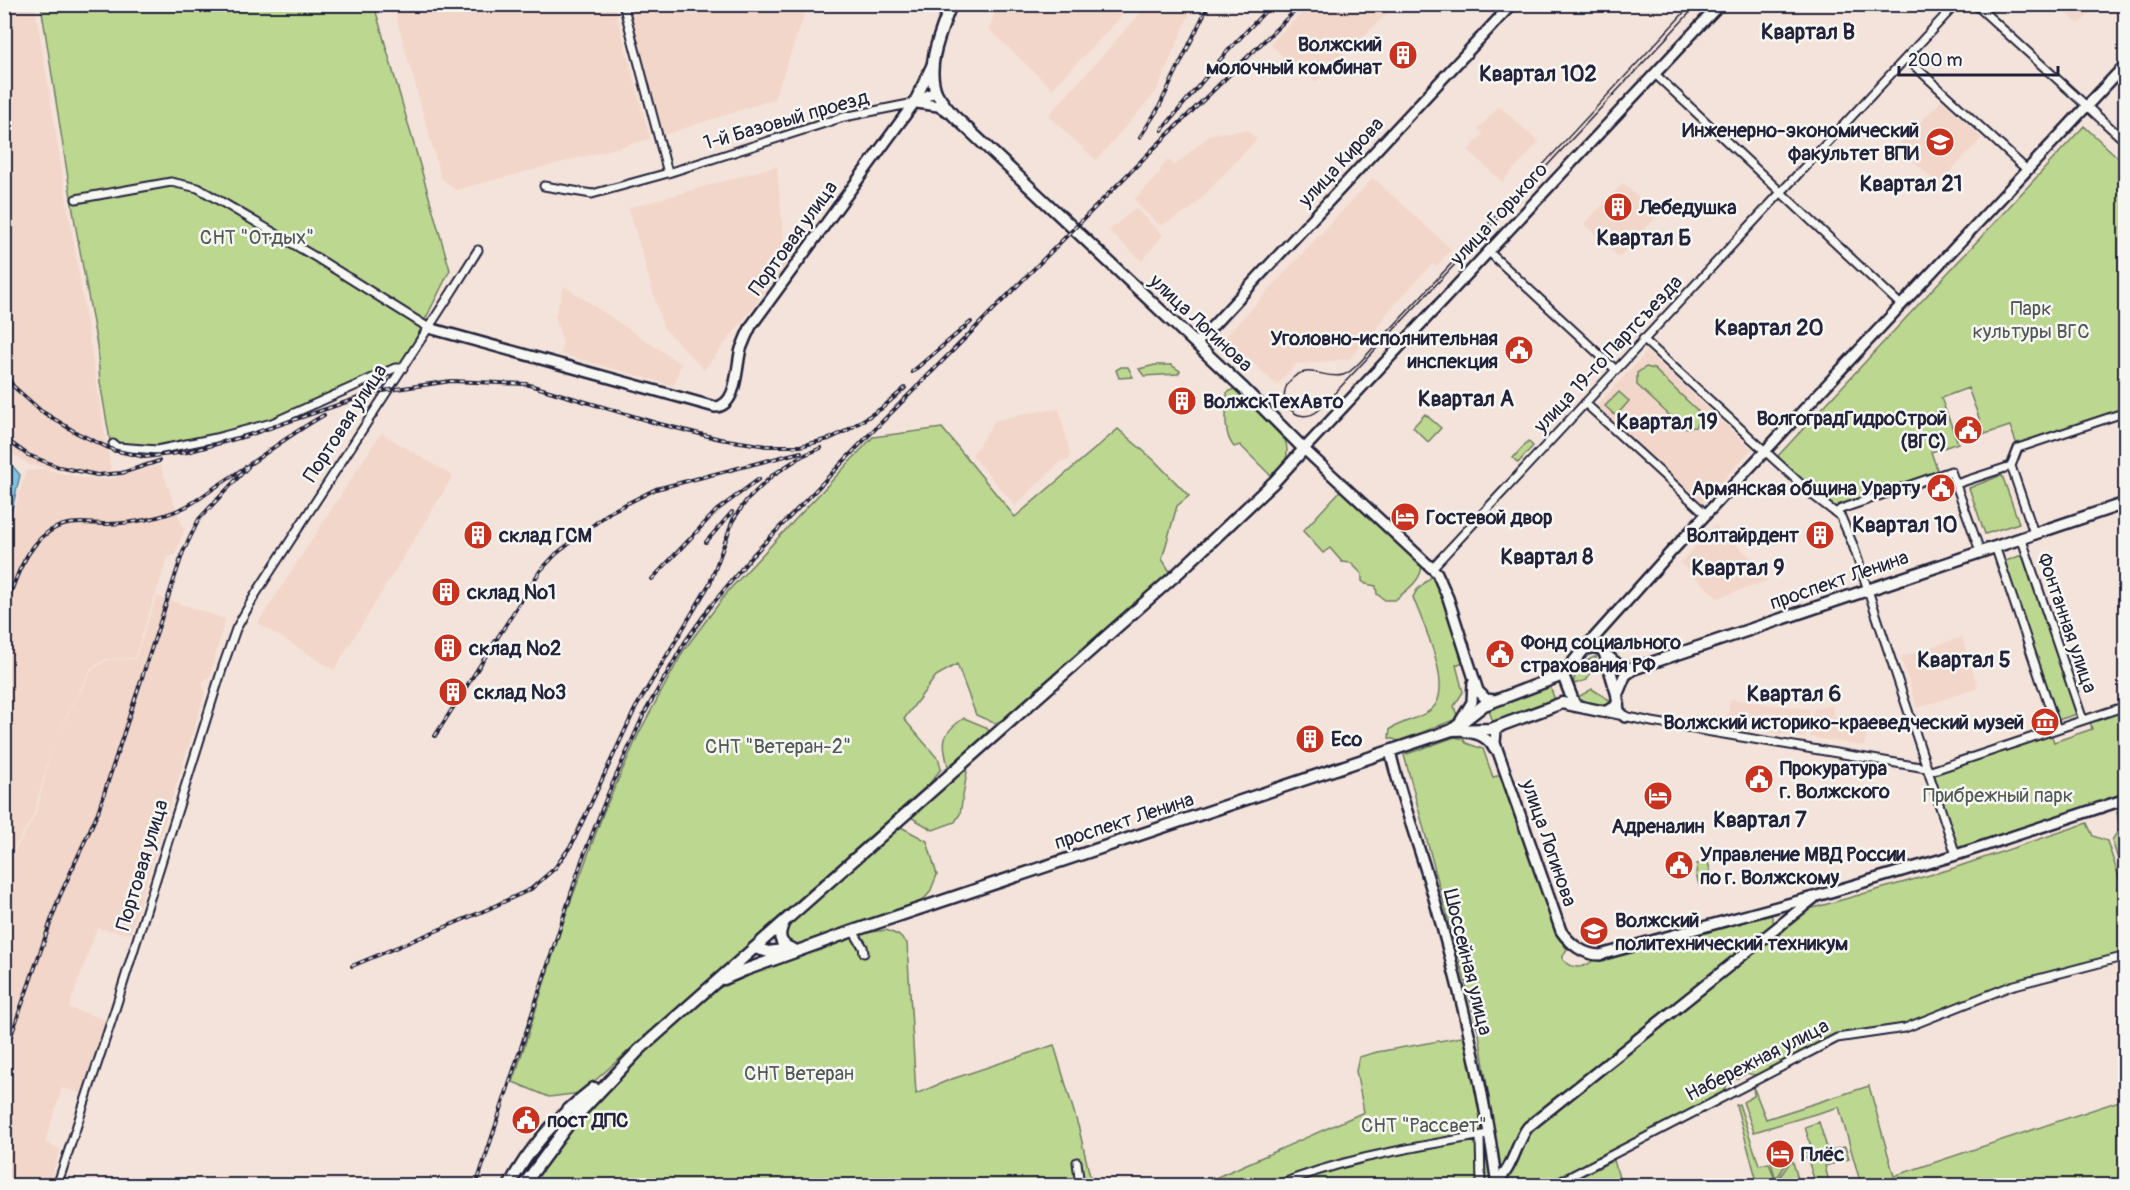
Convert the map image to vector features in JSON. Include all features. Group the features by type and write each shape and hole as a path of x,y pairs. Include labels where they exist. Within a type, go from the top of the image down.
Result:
{"main road":[{"path":"936,91 933,74 934,61 937,44 951,4"},
{"name":"улица Логинова","path":"936,91 953,115 1252,396 1304,449"},
{"path":"509,1185 538,1141 561,1116 623,1065 708,988 757,949 784,920 1178,573 1258,498 1304,449"},
{"name":"проспект Ленина","path":"1633,669 2126,503"},
{"path":"1594,647 1619,666 1633,669 1625,675 1614,708 1605,712 1575,706 1563,675 1584,649 1594,647"},
{"path":"1604,654 1618,698"},
{"name":"проспект Ленина","path":"1452,730 1484,705 1563,675"},
{"name":"проспект Ленина","path":"708,988 745,970 853,931 1452,730 1491,729 1562,704 1575,706"},
{"path":"784,920 779,933 780,938 783,944 793,949"},
{"name":"проспект Ленина","path":"757,949 807,947"},
{"path":"757,949 756,958 774,960"},
{"path":"523,1185 579,1112 623,1065"},
{"path":"538,1141 540,1150 548,1150"},
{"path":"529,1154 536,1154 540,1158 539,1162"}],"street":[{"path":"623,4 668,173"},
{"name":"улица Кирова","path":"1196,344 1512,4"},
{"name":"улица Горького","path":"1304,449 1720,4"},
{"name":"улица 19-го Партсъезда","path":"1432,568 1956,4"},
{"path":"1975,4 2126,142"},
{"path":"1906,58 2027,170"},
{"path":"934,61 914,104 938,105 953,115"},
{"path":"1584,649 1706,514 2126,64"},
{"path":"1655,74 1901,305"},
{"name":"Портовая улица","path":"57,1185 110,1027 232,638 255,595 429,328 719,407 733,391 741,349 750,326 914,104 936,91"},
{"name":"1-й Базовый проезд","path":"544,186 592,194 668,173 844,117 914,104"},
{"path":"76,199 171,182 198,188 317,258 429,328 478,250"},
{"path":"1489,252 1616,370"},
{"path":"1643,339 1823,505 1840,517 1853,545 1956,855"},
{"path":"113,444 117,447 157,450 216,438 272,423 395,368 403,368"},
{"path":"1585,403 1706,514"},
{"path":"2034,533 2012,465 2018,448 2124,413 2126,423"},
{"name":"улица Логинова","path":"1304,449 1432,568 1441,580 1469,666"},
{"path":"1956,484 2012,465"},
{"path":"1836,513 1841,509 1951,471 1980,551"},
{"name":"Фонтанная улица","path":"2021,537 2083,720"},
{"path":"1995,546 2057,729"},
{"path":"1600,630 1599,639 1604,654"},
{"path":"1469,666 1478,690 1486,699 1495,700"},
{"path":"1452,730 1466,713 1473,699 1469,666"},
{"path":"1618,698 1619,711 1625,717"},
{"path":"1605,712 1936,771 2126,706"},
{"name":"улица Логинова","path":"1503,724 1496,729 1495,743 1561,931 1567,940 1592,955 1600,955 1770,908"},
{"path":"1452,730 1478,734 1486,739 1492,744 1503,765"},
{"name":"Шоссейная улица","path":"1390,751 1445,938 1469,1035 1484,1135 1496,1183"},
{"path":"1770,908 1956,855 2126,799"},
{"path":"1496,1183 1504,1174 1521,1137 1528,1128 1817,896"},
{"path":"1770,908 1778,911 1781,916 1777,926"},
{"path":"853,931 864,953"},
{"name":"Набережная улица","path":"1552,1185 1837,1038 1905,1028 2011,986 2126,956"},
{"path":"1276,1185 1318,1169 1370,1155 1484,1135 1480,1185"},
{"path":"1077,1162 1080,1185"}],"shaded area":[{"path":"5,4 35,5 111,472 77,473 30,465 5,449"},
{"path":"627,4 808,5 774,99 664,135"},
{"path":"997,4 1132,5 1052,89 989,29"},
{"path":"1311,4 1396,5 1316,82 1301,70 1302,63 1297,59 1289,66 1281,58 1283,56 1270,44"},
{"path":"393,5 614,5 650,139 456,190 441,178"},
{"path":"1148,5 1193,5 1156,92 1096,160 1048,116"},
{"path":"2058,5 2097,5 2079,24"},
{"name":"Инженерно-экономический факультет ВПИ","path":"1942,100 1982,138 1938,184 1897,146"},
{"path":"1499,106 1539,142 1502,182 1468,150 1483,134 1478,129"},
{"path":"1247,130 1257,139 1190,210 1160,226 1140,207 1135,199 1160,173 1168,160 1175,165 1211,134"},
{"path":"777,166 786,265 704,370 663,327 629,208"},
{"path":"1373,178 1451,249 1436,267 1432,264 1387,313 1376,330 1378,332 1349,359 1296,364 1277,385 1225,337"},
{"path":"1623,183 1658,215 1619,257 1584,224"},
{"path":"1135,208 1163,235 1142,261 1109,231"},
{"path":"564,286 681,364 674,386 561,354 563,342 555,316"},
{"path":"1647,352 1752,449 1700,505 1596,406"},
{"path":"1059,409 1070,454 1069,460 1061,461 1015,506 972,455 995,421 1021,414"},
{"path":"381,433 453,476 334,670 258,623"},
{"path":"160,465 184,530 175,555 168,557 134,658 106,659 91,668 55,738 92,670 107,660 135,659 157,596 225,619 210,676 202,682 205,693 130,934 97,928 69,1008 107,1020 82,1093 62,1088 45,1142 60,1149 49,1185 5,1185 5,867 36,814 52,744 34,814 5,864 5,542 26,471 44,469 83,478 111,479"},
{"path":"1715,525 1763,569 1767,581 1718,598 1680,563"},
{"path":"1962,637 1978,688 1917,708 1901,657"},
{"path":"1730,699 1810,709 1805,738 1769,732 1769,729 1762,728 1762,730 1727,724"},
{"path":"1832,705 1834,716 1869,724 1864,746 1810,737 1813,709"}],"green space":[{"name":"СНТ \"Отдых\"","path":"41,5 374,5 450,270 400,370 269,428 162,454 112,452 100,382 97,345 75,223"},
{"name":"Парк культуры ВГС","path":"2084,126 2125,164 2125,408 2017,445 2010,426 1985,434 1968,388 1941,398 1958,443 1931,452 1938,472 1832,509 1777,457"},
{"path":"1155,365 1171,365 1180,371 1178,374 1144,376 1139,369"},
{"path":"1128,367 1133,377 1119,378 1116,370"},
{"path":"1646,367 1654,369 1699,412 1699,420 1695,427 1683,428 1637,385 1637,373"},
{"path":"1235,388 1285,440 1287,456 1283,466 1275,473 1270,475 1240,445 1234,447 1230,441 1226,421 1227,393"},
{"path":"1619,392 1629,401 1616,416 1605,406"},
{"path":"1425,414 1441,428 1428,442 1413,427"},
{"name":"СНТ \"Ветеран-2\"","path":"942,428 1015,517 1118,429 1154,460 1189,496 1177,506 1162,559 1169,570 1169,576 1001,721 994,723 976,715 957,664 936,676 904,719 939,760 941,769 929,784 581,1093 549,1097 513,1082 565,917 604,811 640,731 684,650 729,590 873,437"},
{"path":"1528,441 1533,446 1518,463 1513,458"},
{"path":"2002,475 2019,523 1985,534 1969,488"},
{"path":"1341,490 1421,563 1417,579 1395,600 1385,600 1377,594 1376,586 1362,581 1362,574 1351,563 1342,562 1330,548 1323,553 1303,531"},
{"path":"2022,555 2077,714 2058,720 2003,562"},
{"path":"1432,576 1438,581 1463,656 1463,662 1456,665 1463,692 1454,706 1457,716 1454,720 1399,741 1389,738 1390,729 1429,711 1437,702 1440,689 1435,657 1413,597"},
{"path":"1597,656 1587,680 1574,684 1575,675 1580,667"},
{"path":"1550,686 1556,703 1493,723 1489,710 1491,706"},
{"path":"1592,689 1611,701 1607,705 1600,705 1580,701 1578,697"},
{"name":"Прибрежный парк","path":"2125,709 2125,795 1961,851 1955,847 1933,779 1936,774 2051,734 2054,742 2092,729 2090,721"},
{"path":"964,718 986,727 989,731 948,766 944,750 945,738 951,728"},
{"path":"1455,737 1483,749 1493,777 1502,775 1557,936 1567,949 1563,960 1572,966 1584,966 1596,958 1770,912 1774,923 1525,1125 1505,1168 1500,1169 1479,1034 1404,755"},
{"path":"964,769 967,772 960,814 955,822 933,830 912,818 911,815"},
{"path":"2126,809 2125,882 2112,840 2120,828 2117,812"},
{"path":"2087,823 2093,836 2107,841 2125,895 2125,953 2016,982 1906,1026 1842,1033 1757,1076 1747,1073 1727,1084 1724,1093 1547,1185 1505,1186 1527,1133 1799,912 1951,869"},
{"path":"899,826 927,841 937,875 930,892 921,903 795,945 785,941 786,925"},
{"path":"1707,860 1710,869 1706,883 1699,885 1696,874 1697,864"},
{"name":"СНТ Ветеран","path":"886,930 898,935 907,943 916,1094 949,1080 1054,1045 1079,1129 1092,1185 528,1186 557,1145 631,1063 712,992 749,972 865,933"},
{"name":"СНТ \"Рассвет\"","path":"1467,1036 1495,1185 1197,1186 1364,1112 1356,1071 1359,1057"},
{"path":"1753,1086 1766,1119 1869,1086 1894,1176 2125,1099 2125,1185 2042,1185 2042,1181 2024,1186 1860,1185 1839,1107 1754,1132 1743,1102 1754,1096"},
{"path":"1739,1104 1759,1165 1769,1163 1774,1177 1771,1179 1773,1185 1758,1185 1736,1105"},
{"path":"1819,1122 1828,1151 1845,1147 1849,1159 1825,1166 1829,1182 1816,1185 1807,1157 1804,1158 1803,1153 1812,1150 1805,1127"},
{"path":"1791,1155 1779,1175 1775,1177 1771,1162"},
{"path":"1792,1159 1800,1185 1790,1186 1780,1181 1779,1178"},
{"path":"1614,1160 1621,1185 1564,1185"}],"water":[{"path":"5,457 20,475 5,540"}],"tram line":[{"path":"1692,4 1355,367 1348,373 1337,376 1306,372 1294,377 1287,385 1285,393 1285,401 1289,408 1302,416 1319,410 1698,4"}],"railway":[{"path":"1140,137 1158,109 1209,4"},
{"path":"1162,130 1225,54 1272,4"},
{"path":"476,1186 582,860 608,794 644,714 685,642 752,556 1151,151 1302,4"},
{"path":"912,372 971,322"},
{"path":"4,370 13,386 41,411 77,433 113,450 145,457 187,452 246,436 376,392 451,381 526,384 656,423 720,439 767,446 800,446 829,439 846,431 882,408 905,388"},
{"path":"4,613 26,557 41,538 50,531 71,524 108,524 156,518 183,508 324,415"},
{"path":"4,438 28,455 59,467 97,475 122,473 159,461"},
{"path":"352,966 531,889 555,868 572,844 635,709 710,583 733,520 746,501 773,475 802,456 821,448"},
{"path":"435,736 540,571 556,554 610,512 656,489 801,452"},
{"path":"4,1056 59,898 98,812 183,552 199,519 248,467"},
{"path":"652,579 717,510 759,479"},
{"path":"706,542 732,512"}],"place":[{"name":"Волжский молочный комбинат","path":"1403,55"},
{"name":"Инженерно-экономический факультет ВПИ","path":"1940,142"},
{"name":"Лебедушка","path":"1618,207"},
{"name":"Уголовно-исполнительная инспекция","path":"1519,350"},
{"name":"ВолжскТехАвто","path":"1182,401"},
{"name":"ВолгоградГидроСтрой (ВГС)","path":"1968,430"},
{"name":"Армянская община Урарту","path":"1941,488"},
{"name":"Гостевой двор","path":"1405,517"},
{"name":"склад ГСМ","path":"478,535"},
{"name":"Волтайрдент","path":"1820,535"},
{"name":"склад №1","path":"446,592"},
{"name":"склад №2","path":"448,648"},
{"name":"Фонд социального страхования РФ","path":"1500,654"},
{"name":"склад №3","path":"453,692"},
{"name":"Волжский историко-краеведческий музей","path":"2045,722"},
{"name":"Eco","path":"1310,739"},
{"name":"Прокуратура г. Волжского","path":"1759,779"},
{"name":"Адреналин","path":"1658,796"},
{"name":"Управление МВД России по г. Волжскому","path":"1679,865"},
{"name":"Волжский политехнический техникум","path":"1594,931"},
{"name":"пост ДПС","path":"526,1120"},
{"name":"Плёс","path":"1780,1154"}],"district":[{"name":"Квартал В","path":"1808,32"},
{"name":"Квартал 102","path":"1538,74"},
{"name":"Квартал 21","path":"1911,184"},
{"name":"Квартал Б","path":"1644,238"},
{"name":"Квартал 20","path":"1769,328"},
{"name":"Квартал А","path":"1466,399"},
{"name":"Квартал 19","path":"1667,422"},
{"name":"Квартал 10","path":"1905,525"},
{"name":"Квартал 8","path":"1547,557"},
{"name":"Квартал 9","path":"1738,568"},
{"name":"Квартал 5","path":"1964,660"},
{"name":"Квартал 6","path":"1794,694"},
{"name":"Квартал 7","path":"1760,820"}]}
